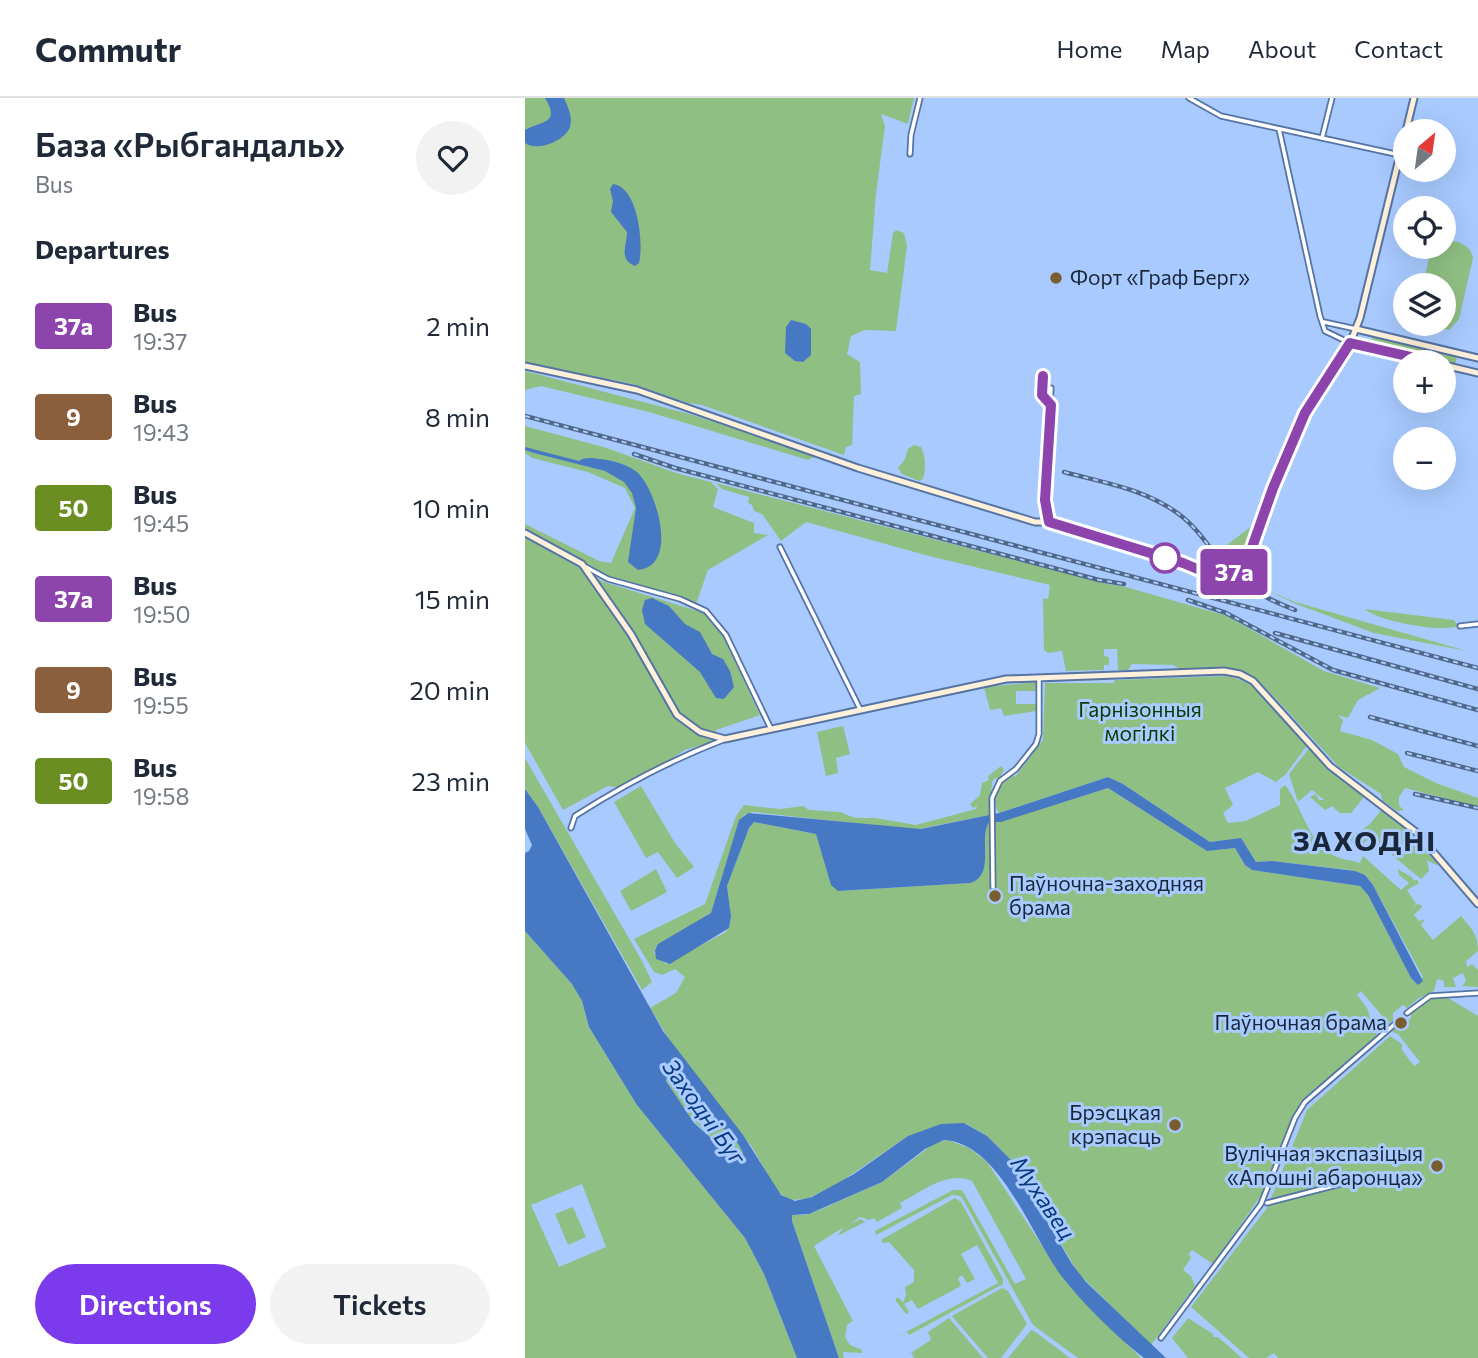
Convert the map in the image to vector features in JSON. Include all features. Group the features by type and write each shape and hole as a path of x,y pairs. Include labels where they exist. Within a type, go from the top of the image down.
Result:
{"main road":[{"path":"1409,119 1413,98"},
{"path":"525,366 637,390 887,477 1035,522 1049,522 1183,563 1219,578 1231,574 1249,556 1273,488 1305,413 1350,343 1356,329 1393,182"},
{"path":"1356,329 1478,358"},
{"path":"1350,343 1393,353"},
{"path":"1456,368 1478,373"},
{"path":"525,533 582,564 631,634 677,715 700,732 729,738 992,681 1039,676 1224,671 1246,676 1330,766 1425,841 1478,904"}],"street":[{"path":"910,154 912,128 920,98"},
{"path":"1189,98 1221,116 1393,153"},
{"path":"1322,138 1332,98"},
{"path":"1279,130 1317,308 1325,331 1350,343"},
{"path":"1324,322 1356,329"},
{"path":"1049,522 1045,500 1051,388"},
{"path":"780,547 860,709"},
{"path":"582,564 608,579 680,599 706,611 726,635 771,729"},
{"path":"599,587 608,579"},
{"path":"1460,626 1478,624"},
{"path":"993,887 995,789 1036,744 1039,734 1039,676"},
{"path":"571,828 575,816 590,806 684,754 729,738"},
{"path":"1407,1013 1426,998 1478,993"},
{"path":"1161,1338 1261,1205 1299,1110 1396,1023"},
{"path":"1267,1203 1364,1178"}],"green space":[{"path":"525,98 914,98 908,124 881,114 885,126 870,270 887,273 893,233 896,230 904,233 907,246 896,331 865,330 851,336 847,354 860,362 861,394 854,396 852,445 846,447 844,455 702,405 688,403 633,384 525,363"},
{"path":"1456,242 1472,253 1459,319 1456,322 1456,273 1426,273 1429,259 1456,259"},
{"path":"1373,336 1432,350 1393,350 1370,345"},
{"path":"525,371 693,415 816,456 808,460 649,412 541,386 525,390"},
{"path":"525,426 607,448 676,473 711,482 718,489 713,507 754,523 754,533 768,535 708,570 696,604 609,576 525,529 525,524 599,561 611,563 635,508 625,488 588,472 532,458 525,453"},
{"path":"914,445 921,447 925,459 923,479 919,481 902,474 898,468 908,449"},
{"path":"716,483 1126,587 1227,616 1324,671 1380,688 1358,700 1348,718 1338,715 1343,720 1340,731 1372,740 1398,754 1404,767 1436,783 1478,798 1478,807 1405,788 1399,797 1399,806 1404,810 1397,811 1382,800 1381,794 1339,767 1262,684 1248,674 1225,669 1181,671 1174,665 1132,664 1128,670 1118,670 1117,649 1104,649 1104,656 1109,657 1109,665 1104,665 1104,670 1066,671 1062,651 1048,653 1044,650 1043,598 1048,599 1050,585 929,556 806,522 781,541 762,514 754,511 748,503 749,497 722,489"},
{"path":"1252,526 1245,555 1237,565 1224,547"},
{"path":"525,537 604,582 704,613 723,636 760,715 716,730 718,740 685,750 624,788 608,786 563,810 525,743"},
{"path":"1265,589 1295,602 1467,651 1374,633 1296,604"},
{"path":"1365,609 1454,620 1458,626 1439,628 1410,625 1382,618"},
{"name":"Гарнізонныя могілкі","path":"1226,676 1239,679 1261,693 1308,744 1286,774 1276,782 1258,772 1225,788 1233,805 1223,813 1228,823 1246,821 1280,805 1280,789 1285,785 1313,835 1329,852 1339,858 1360,863 1363,856 1401,890 1409,883 1399,875 1398,869 1417,880 1419,883 1407,890 1416,904 1411,911 1417,904 1421,905 1414,915 1419,921 1425,919 1421,925 1433,940 1461,916 1477,940 1478,951 1466,961 1467,967 1472,964 1478,970 1478,987 1462,986 1466,981 1463,973 1453,978 1456,987 1444,987 1444,981 1437,979 1434,991 1407,1008 1403,1005 1393,1013 1393,1020 1381,1030 1379,1022 1384,1018 1361,991 1357,995 1367,1008 1377,1036 1302,1100 1273,1164 1276,1166 1269,1182 1266,1182 1267,1187 1213,1264 1192,1250 1189,1254 1191,1258 1183,1270 1191,1276 1195,1286 1151,1345 1079,1274 1010,1159 987,1136 965,1123 908,1136 833,1187 806,1199 790,1200 777,1191 752,1147 678,1054 650,1008 676,993 685,977 675,969 662,975 654,972 634,939 705,904 736,816 744,805 780,809 803,806 809,810 840,812 855,818 875,818 916,825 976,809 977,806 973,808 970,804 980,795 982,783 989,780 988,776 1001,766 1004,770 999,779 995,778 992,782 989,815 914,830 754,812 745,814 739,821 711,913 656,947 654,953 666,964 726,932 731,921 727,886 749,828 754,822 816,834 838,891 970,883 978,879 985,865 985,838 989,822 998,822 1108,788 1207,851 1235,848 1245,865 1252,870 1360,886 1368,895 1411,978 1418,985 1423,977 1365,875 1350,870 1272,861 1256,862 1241,838 1210,842 1123,784 1108,777 999,813 995,802 1000,786 1013,774 1015,777 1043,740 1045,683 1113,683 1115,680"},
{"path":"1037,682 1037,691 1016,691 1016,704 1036,704 1036,711 1004,716 1001,708 990,710 984,687"},
{"path":"843,726 850,754 836,758 838,773 826,776 817,732"},
{"path":"1310,747 1363,794 1364,797 1351,813 1340,813 1332,806 1325,810 1310,797 1316,794 1319,800 1324,800 1312,790 1298,802 1289,774"},
{"path":"525,758 642,961 652,982 642,990 538,807 525,789"},
{"path":"641,786 675,843 694,867 677,878 658,852 646,858 614,802"},
{"path":"1383,808 1426,845 1441,864 1436,865 1427,860 1429,871 1421,879 1370,837 1360,847 1351,841 1352,836 1369,825"},
{"path":"656,869 667,892 631,911 620,891"},
{"path":"525,931 572,984 582,1001 589,1027 637,1105 745,1238 764,1274 797,1358 525,1358","holes":["582,1184 606,1247 559,1267 531,1205"]},
{"path":"1445,996 1478,1016 1478,1358 1278,1358 1274,1353 1266,1358 1249,1358 1191,1307 1267,1208 1307,1110 1390,1036 1402,1044 1402,1050 1414,1066 1420,1062 1398,1034 1393,1032 1394,1027 1403,1025 1422,1003"},
{"path":"672,1074 739,1145 742,1156 734,1157 729,1154 687,1115 666,1081 667,1076"},
{"path":"948,1140 969,1148 987,1162 1066,1282 1141,1358 1078,1358 1033,1325 961,1196 952,1195 876,1235 875,1231 953,1190 962,1190 1015,1284 1026,1279 972,1181 954,1178 917,1193 900,1203 902,1208 877,1222 874,1218 869,1220 860,1217 850,1224 861,1219 865,1222 837,1236 844,1227 814,1246 853,1321 847,1325 845,1337 850,1345 862,1350 862,1353 843,1352 844,1358 839,1358 792,1215 806,1215 882,1182 935,1143"},
{"path":"955,1198 961,1202 1003,1279 1003,1284 909,1335 907,1332 891,1340 998,1283 977,1245 961,1254 975,1279 967,1283 962,1275 958,1278 961,1286 918,1309 912,1300 904,1304 909,1312 906,1314 896,1301 896,1298 899,1298 903,1303 905,1287 914,1282 914,1270 889,1242 883,1243 881,1240"},
{"path":"573,1207 586,1237 568,1245 555,1214"},
{"path":"1002,1288 1008,1291 1027,1324 1001,1358 988,1358 952,1316"},
{"path":"949,1318 983,1358 914,1358 912,1353 909,1354 931,1340 928,1332"},
{"path":"1188,1318 1213,1334 1213,1337 1218,1337 1242,1358 1188,1358 1172,1338"},
{"path":"1031,1330 1034,1331 1070,1358 1008,1358"}],"water":[{"path":"545,98 564,98 570,116 570,127 557,141 543,146 530,145 525,143 525,130 550,117"},
{"path":"613,184 621,187 634,205 641,243 639,263 635,266 625,256 627,232 611,212 613,201 610,189"},
{"path":"791,320 806,324 811,329 811,355 803,362 795,361 785,353 786,327"},
{"path":"525,447 579,461 588,458 609,460 639,474 652,496 661,528 658,556 651,566 638,570 628,562 636,508 632,493 624,482 605,471 534,453 525,450"},
{"path":"652,598 669,606 685,624 700,632 712,654 723,659 730,671 734,687 724,699 716,698 700,672 645,624 642,610 645,600"},
{"path":"1108,777 1123,784 1210,842 1241,838 1256,862 1272,861 1355,871 1365,875 1373,885 1423,981 1418,985 1411,978 1368,895 1360,886 1252,870 1245,865 1235,848 1207,851 1108,788 1001,822 989,822 985,838 985,865 978,879 970,883 838,891 831,885 816,834 754,822 749,828 727,886 731,917 729,928 670,964 656,959 655,950 658,944 711,913 739,820 748,813 921,829 999,813"},
{"path":"525,789 538,807 663,1031 743,1135 781,1195 795,1201 812,1197 854,1174 908,1136 941,1124 964,1123 987,1136 1010,1159 1072,1264 1086,1282 1166,1358 1144,1358 1101,1320 1081,1300 1051,1261 999,1175 982,1157 964,1145 944,1140 925,1149 882,1182 809,1214 792,1215 839,1358 797,1358 764,1274 745,1238 637,1105 589,1027 582,1001 572,984 525,931 525,853 532,845 525,829","holes":["672,1074 739,1145 742,1156 734,1157 694,1123 666,1081 667,1076"]}],"tunnel":[{"path":"1396,1023 1407,1013"}],"railway":[{"path":"525,416 1478,668"},
{"path":"634,454 675,468 1099,580 1124,584"},
{"path":"1064,472 1125,488 1167,506 1194,528 1237,578 1261,594 1295,610"},
{"path":"1188,600 1226,613 1333,670 1478,710"},
{"path":"1275,633 1478,689"},
{"path":"1370,717 1478,746"},
{"path":"1407,753 1478,771"},
{"path":"1415,794 1478,808"}],"bus line":[{"name":"37а","path":"1043,376 1042,395 1051,405 1045,500 1049,522 1183,563 1219,578 1231,574 1247,560 1294,436 1310,404 1329,379 1350,343 1393,353"}],"place":[{"name":"Форт «Граф Берг»","path":"1056,278"},
{"name":"Паўночна-заходняя брама","path":"995,896"},
{"name":"Паўночная брама","path":"1401,1023"},
{"name":"Брэсцкая крэпасць","path":"1175,1125"},
{"name":"Вулічная экспазіцыя «Апошні абаронца»","path":"1437,1166"}],"district":[{"name":"ЗАХОДНІ","path":"1365,841"}],"water label":[{"name":"Заходні Буг","path":"704,1112"},
{"name":"Мухавец","path":"1043,1198"}]}
